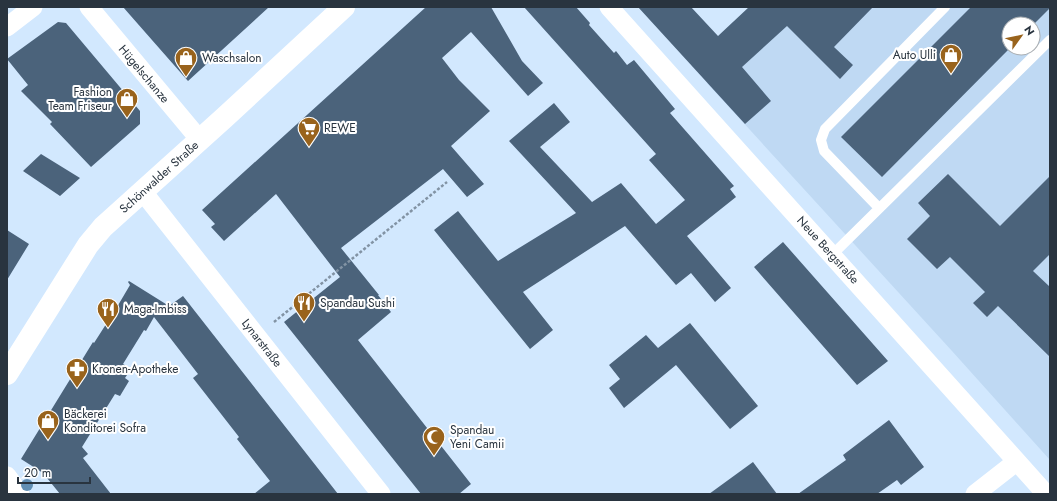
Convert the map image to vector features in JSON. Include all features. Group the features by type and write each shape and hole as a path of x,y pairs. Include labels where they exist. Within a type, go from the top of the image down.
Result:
{"street":[{"path":"7,27 33,7"},
{"name":"Hügelschanze","path":"89,7 200,140"},
{"name":"Schönwalder Straße","path":"7,374 91,241 103,227 344,7"},
{"name":"Neue Bergstraße","path":"609,7 1046,494"},
{"name":"Lynarstraße","path":"143,192 381,494"},
{"path":"975,494 1016,462"},
{"path":"7,476 20,494"}],"lane":[{"path":"879,208 824,151 821,140 825,129 945,7"},
{"path":"832,255 1050,40"}],"path":[{"path":"274,322 447,182"}],"shaded area":[{"path":"792,7 1050,7 1050,460 707,83"}],"building":[{"path":"123,7 269,7 188,81"},
{"path":"426,7 491,7 522,61 543,83 528,96 471,32 442,58 459,80 490,111 451,146 484,184 467,197 443,169 341,248 391,312 358,340 471,484 459,494 421,494 284,322 340,277 276,194 224,241 211,227 215,224 202,210"},
{"path":"524,7 576,7 590,23 589,25 614,53 616,51 627,65 634,60 675,109 670,113 734,186 730,189 736,197 687,236 731,288 715,302 691,273 676,285 625,226 523,292 553,330 530,349 434,230 458,211 498,261 576,213 509,141 554,103 570,122 540,147 592,202 621,183 656,224 685,200 649,160 656,154"},
{"path":"638,7 691,7 718,36 749,7 873,7 834,47 853,65 840,79 787,26 742,67 771,101 745,124"},
{"path":"971,7 1050,8 1041,17 1001,16 1002,56 882,177 841,137"},
{"path":"58,22 66,23 140,111 140,124 91,167 50,124 52,122 21,91 28,85 7,59"},
{"path":"41,154 80,178 60,196 23,171"},
{"path":"948,174 1000,226 1050,176 1050,254 1033,271 1050,287 1050,357 998,306 987,317 973,303 985,292 950,257 937,269 907,239 930,216 918,203"},
{"path":"7,230 29,244 7,280"},
{"path":"783,242 888,361 857,385 754,267"},
{"path":"129,281 169,306 183,296 338,494 254,494 270,481 237,439 239,437 193,378 198,374 154,317 123,364 131,369 125,378 129,381 120,396 115,394 82,447 88,454 83,458 111,494 60,494 43,473 21,459 93,342 94,343 117,307 130,285 128,282"},
{"path":"690,323 758,406 730,429 676,365 624,408 609,388 620,379 609,365 646,335 658,348"},
{"path":"889,420 924,467 901,485 897,480 877,494 798,494 846,460 843,455"},
{"path":"753,462 777,494 709,494"}],"place":[{"name":"Auto Ulli","path":"951,74"},
{"name":"Waschsalon","path":"186,78"},
{"name":"Fashion Team Friseur","path":"127,118"},
{"name":"REWE","path":"309,148"},
{"name":"Spandau Sushi","path":"304,322"},
{"name":"Maga-Imbiss","path":"108,328"},
{"name":"Kronen-Apotheke","path":"77,388"},
{"name":"Bäckerei Konditorei Sofra","path":"48,440"},
{"name":"Spandau Yeni Camii","path":"434,456"}]}
